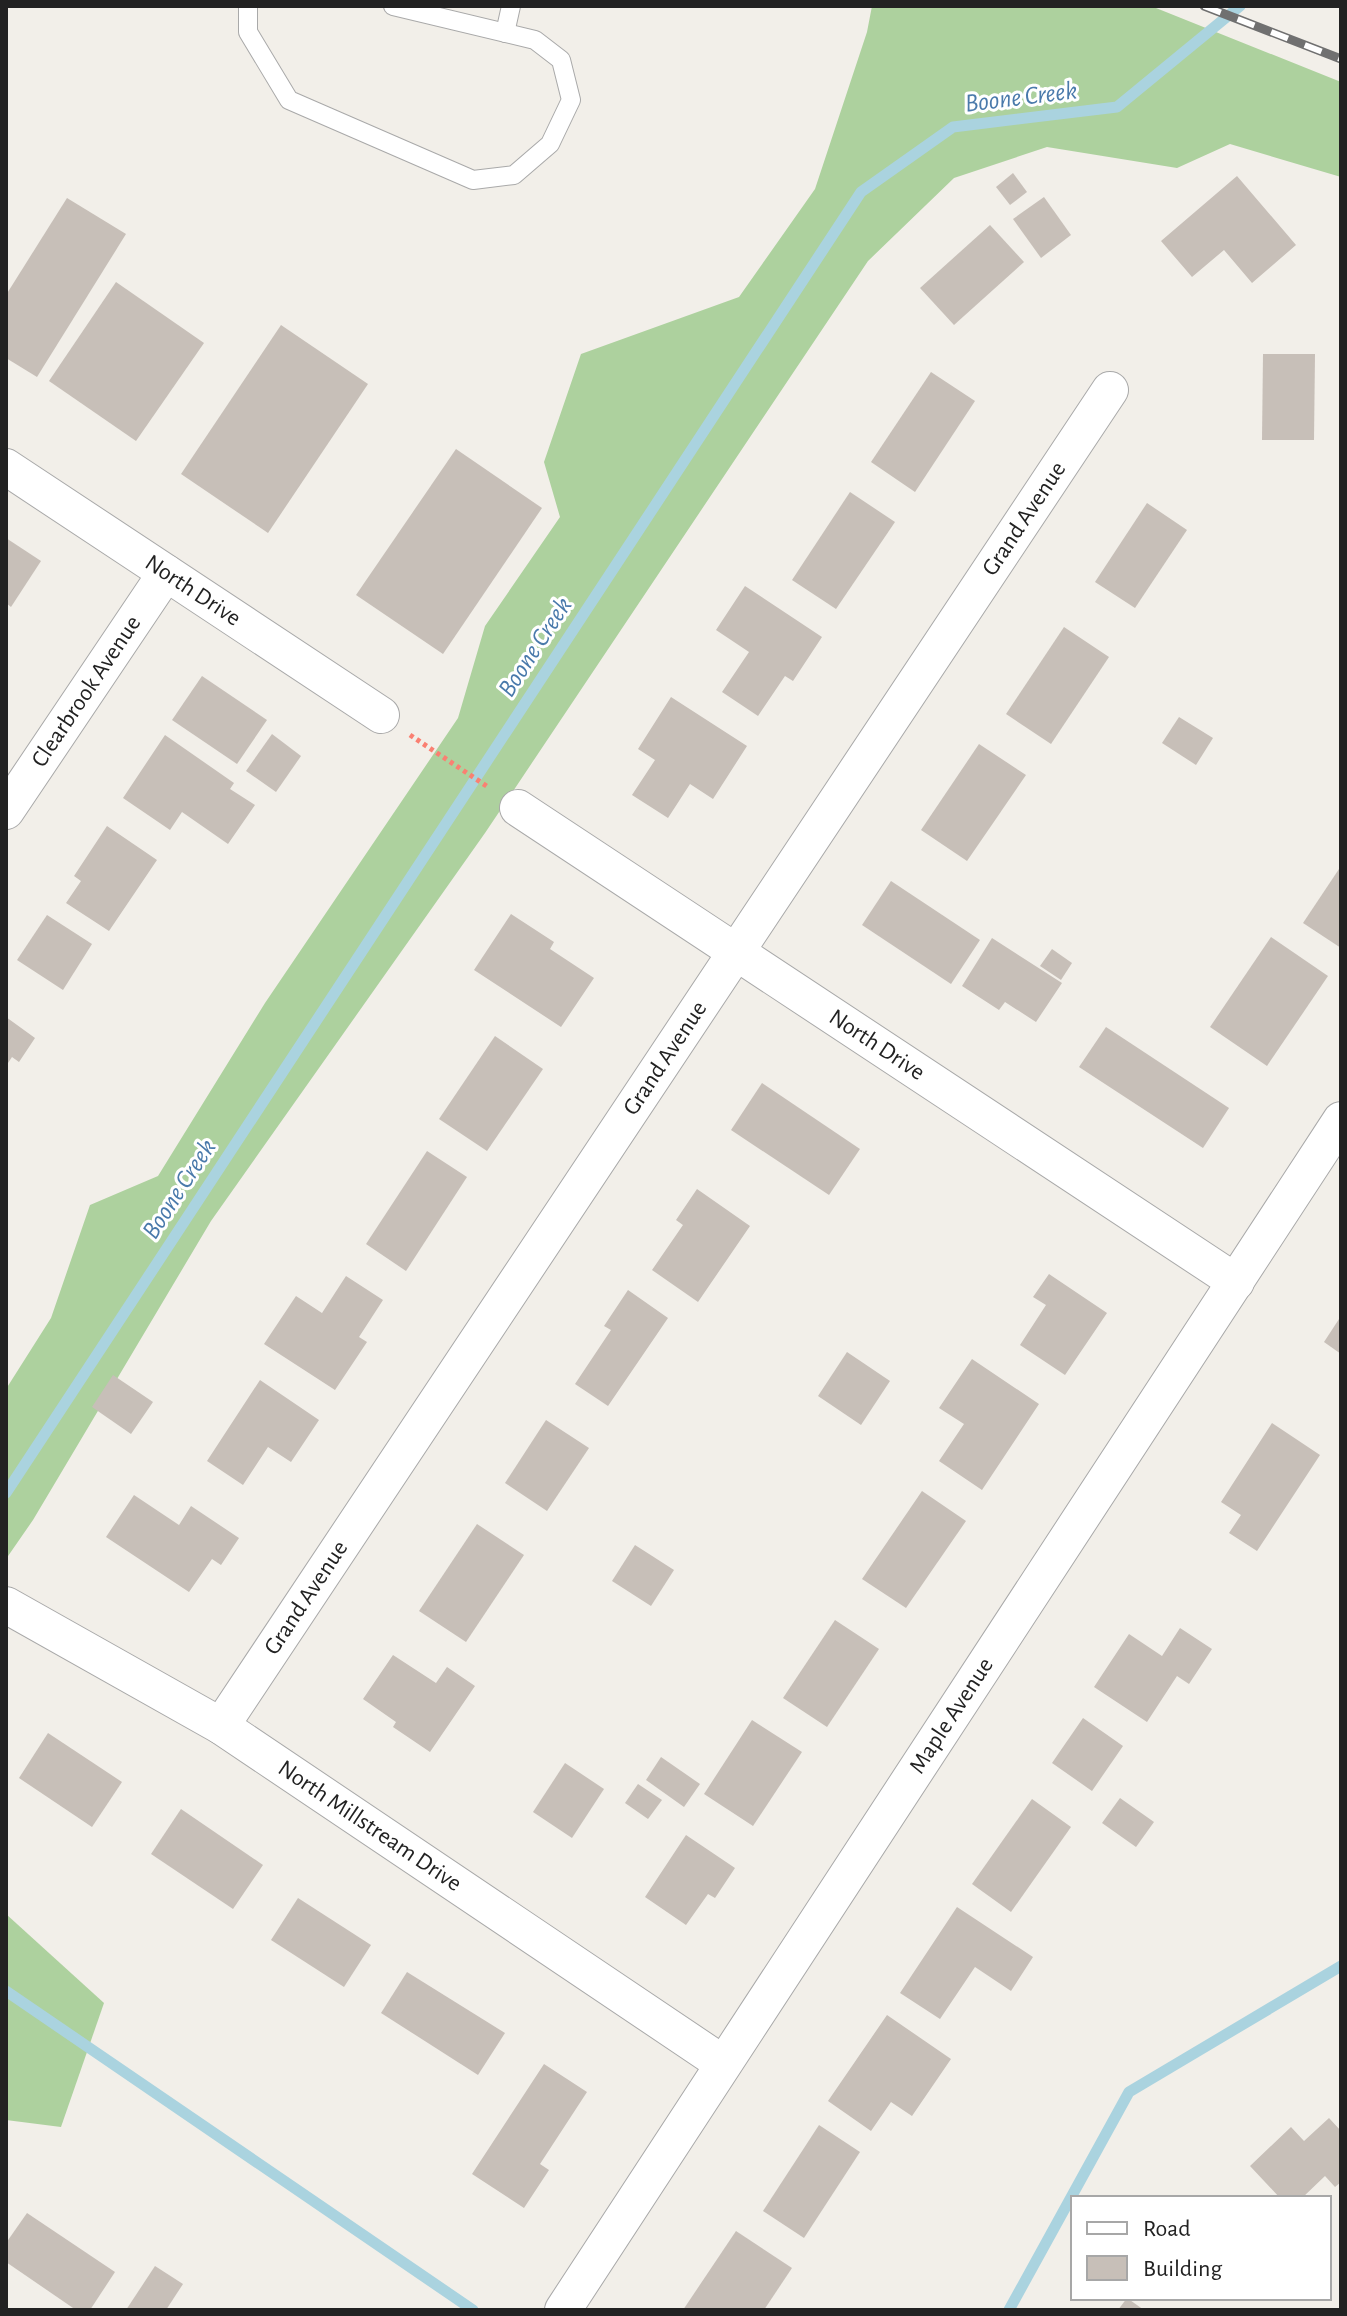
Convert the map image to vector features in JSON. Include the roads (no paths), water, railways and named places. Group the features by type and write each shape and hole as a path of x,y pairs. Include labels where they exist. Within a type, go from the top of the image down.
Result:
{"street":[{"name":"Grand Avenue","path":"221,1726 1110,390"},
{"name":"North Drive","path":"6,467 381,715"},
{"name":"Clearbrook Avenue","path":"6,811 166,573"},
{"name":"North Drive","path":"518,808 1236,1282"},
{"name":"Maple Avenue","path":"563,2310 1341,1120"},
{"name":"North Millstream Drive","path":"6,1605 221,1726 722,2063"}],"lane":[{"path":"248,6 248,32 289,100 473,180 514,175 550,144 571,100 561,60 535,40 393,6"},
{"path":"505,33 511,6"}],"waterway":[{"name":"Boone Creek","path":"6,1493 861,192 953,127 1117,107 1240,6"},
{"path":"1072,2196 1129,2092 1341,1966"},
{"path":"6,1991 473,2310"},
{"path":"1009,2310 1071,2197"}],"railway":[{"path":"1204,6 1341,59"}]}
